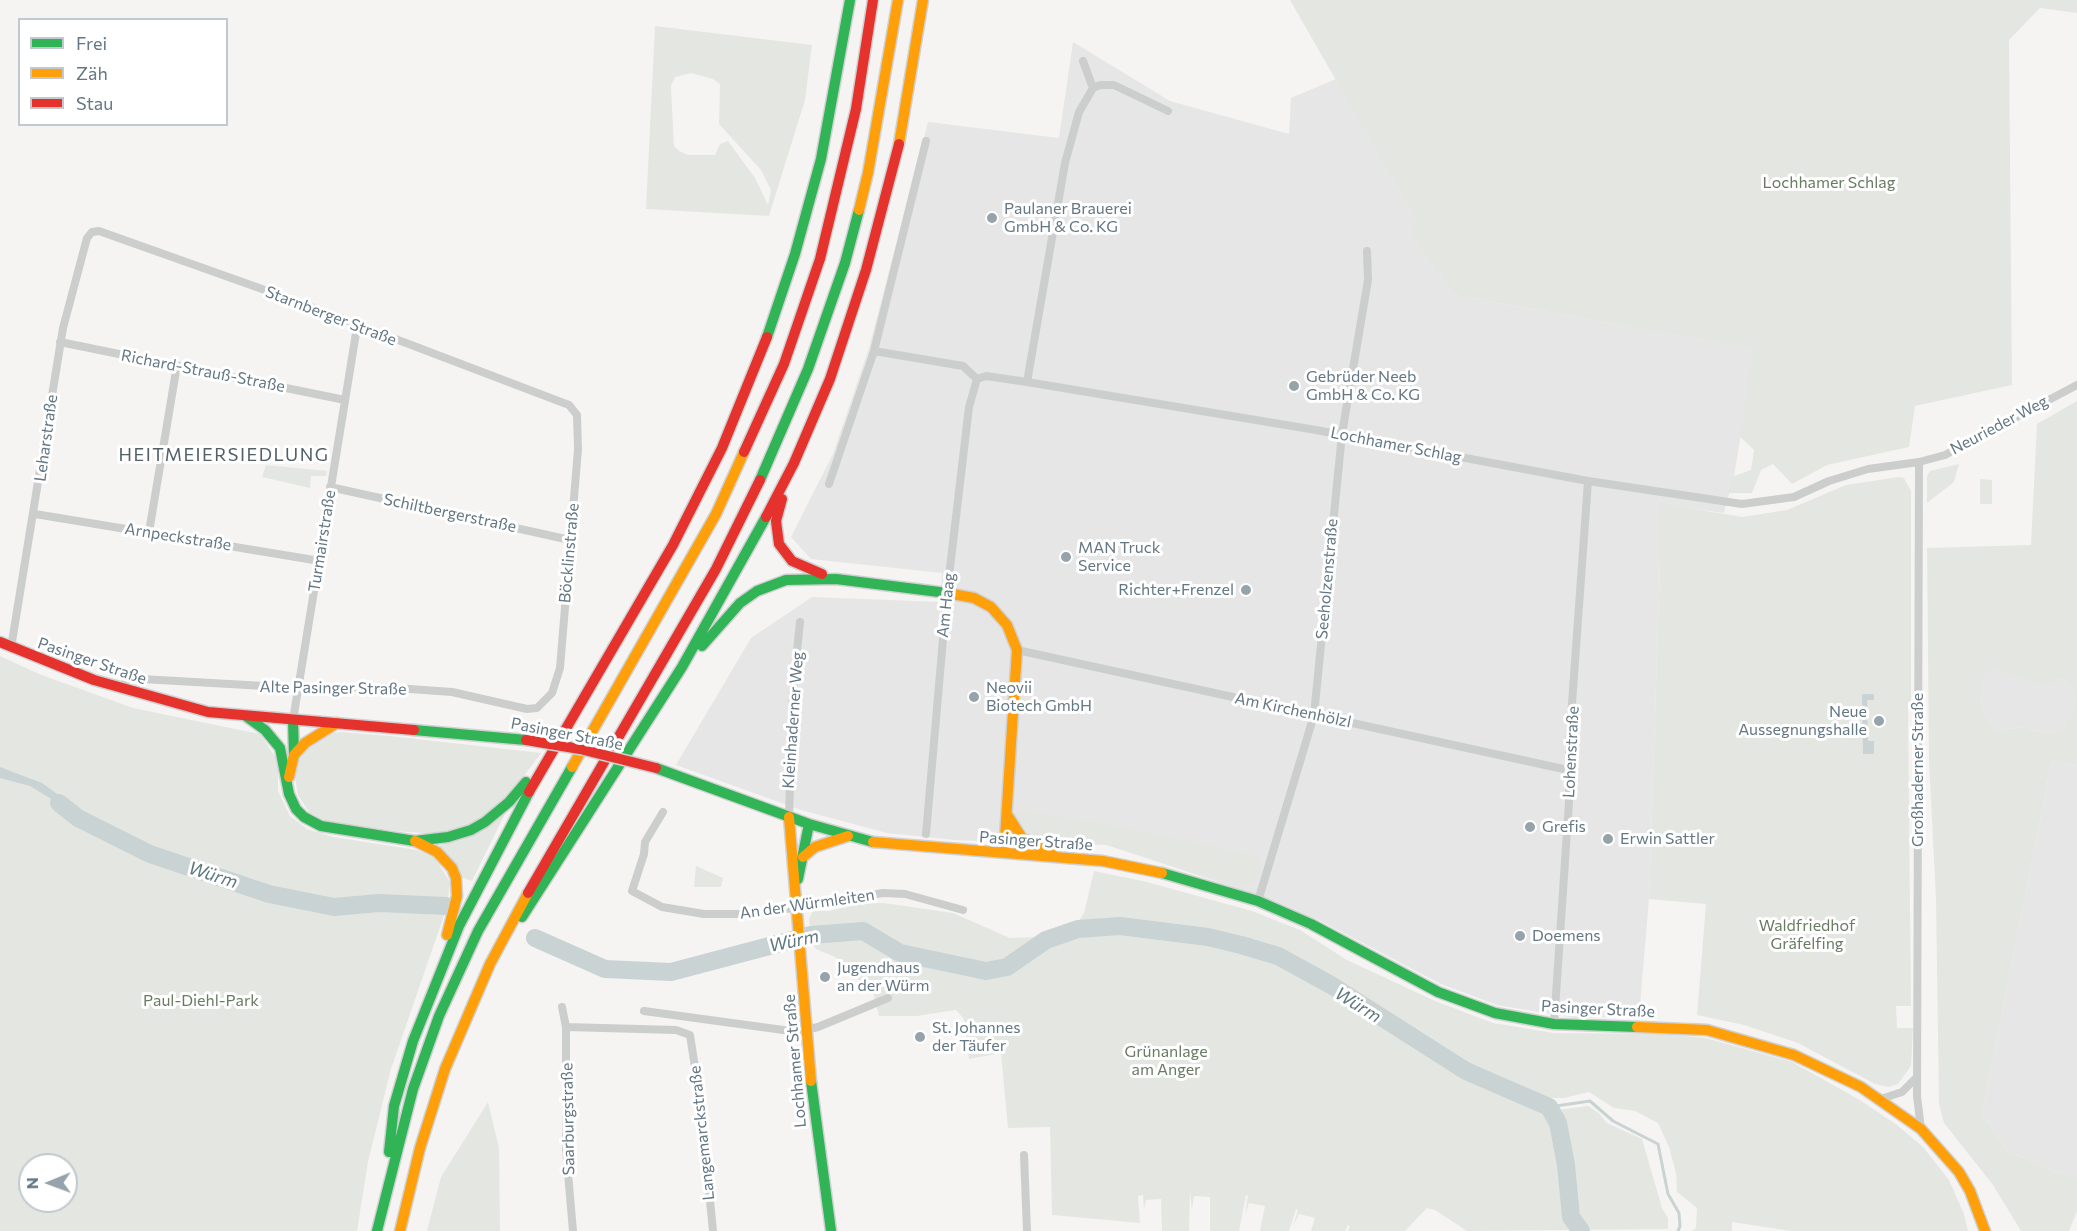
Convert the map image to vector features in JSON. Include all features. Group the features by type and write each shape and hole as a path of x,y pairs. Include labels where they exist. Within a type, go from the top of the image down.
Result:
{"main road":[{"path":"377,1231 384,1193 394,1106 412,1041 471,901 511,822 673,545 722,448 761,354 795,254 821,159 850,0"},
{"path":"384,1193 413,1089 439,1016 478,931 716,514 784,364 820,259 856,109 873,0"},
{"path":"400,1231 420,1148 442,1081 490,964 548,854 716,569 762,476 808,369 845,263 868,172 898,0"},
{"path":"490,964 549,878 682,667 727,590 794,463 830,379 866,270 900,136 922,0"},
{"path":"794,463 776,520 780,543 792,561 836,579"},
{"path":"682,667 730,612 757,591 786,580 836,579 947,593 974,598 992,607 1007,625 1017,650 1004,853"},
{"name":"Pasinger Straße","path":"0,642 123,689 208,712 526,740 580,749 656,768 848,836 903,847 1058,856 1126,864 1258,901 1311,924 1437,992 1519,1019 1554,1024 1707,1030 1794,1055 1831,1071 1881,1099 1921,1129 1959,1172 1970,1191 1985,1231"},
{"path":"247,717 265,730 280,748 287,785 296,809 312,823 351,832 415,841 458,835 485,822 517,794 551,753"},
{"path":"280,748 293,720"},
{"path":"287,785 294,755 293,720"},
{"path":"294,755 304,742 337,723"},
{"path":"1007,813 1013,827 1022,838 1058,856"},
{"name":"Lochhamer Straße","path":"789,817 815,1121 831,1231"},
{"name":"Lochhamer Straße","path":"796,889 809,824"},
{"path":"803,857 815,847 848,836"},
{"path":"415,841 437,852 452,868 456,878 455,907 435,984"}],"street":[{"path":"1083,61 1093,88"},
{"path":"1028,382 1065,163 1079,112 1093,88 1100,85 1114,85 1168,111"},
{"path":"830,484 874,351 926,141"},
{"name":"Starnberger Straße","path":"92,232 99,231 212,270 357,327 569,405"},
{"name":"Leharstraße","path":"12,648 35,514 60,342 87,238 92,232"},
{"name":"Seeholzenstraße","path":"1258,901 1314,715 1342,434 1368,280 1367,251"},
{"name":"Turmairstraße","path":"293,720 357,327"},
{"name":"Richard-Strauß-Straße","path":"60,342 345,400"},
{"path":"874,351 963,366 977,379"},
{"path":"149,532 177,365"},
{"name":"Lochhamer Schlag","path":"977,379 986,376 1028,382 1342,434 1588,481 1729,504 1753,504 1794,496 1829,481 1868,469 1919,462"},
{"name":"Am Haag","path":"926,834 947,593 969,407 977,379"},
{"name":"Neurieder Weg","path":"1919,462 1945,455 2077,385"},
{"name":"Böcklinstraße","path":"546,702 559,674 570,540 578,423 577,415 569,405"},
{"name":"Großhaderner Straße","path":"1919,462 1917,1077 1921,1129"},
{"name":"Lohenstraße","path":"1554,1024 1569,802 1568,770 1588,481"},
{"name":"Schiltbergerstraße","path":"330,487 570,540"},
{"name":"Arnpeckstraße","path":"35,514 320,561"},
{"name":"Kleinhaderner Weg","path":"789,817 793,689 800,622"},
{"name":"Am Kirchenhölzl","path":"1017,650 1568,770"},
{"name":"Alte Pasinger Straße","path":"123,689 126,680 142,679 298,688 418,689 473,696 527,709 537,708 546,702"},
{"name":"An der Würmleiten","path":"663,812 645,842 644,854 632,891 662,907 704,914 756,914 797,905 834,903 883,893 905,894 963,909"},
{"path":"644,1011 793,1031 806,1030 888,998"},
{"name":"Saarburgstraße","path":"562,1007 566,1027 566,1150 573,1231"},
{"name":"Langemarckstraße","path":"566,1027 676,1030 690,1035 700,1100 713,1231"},
{"path":"1881,1099 1902,1092 1917,1077"},
{"path":"1024,1155 1027,1231"}],"shaded area":[{"path":"1073,42 1170,101 1289,134 1291,98 1336,79 1415,218 1415,238 1454,295 1755,349 1734,476 1724,513 1660,504 1649,899 1639,1016 1575,1018 1497,1005 1441,984 1317,919 1275,901 1107,845 955,840 887,833 801,810 676,765 751,638 812,597 940,602 942,573 811,559 791,537 833,454 869,348 928,122 1059,138"},
{"path":"1993,667 2034,684 2057,678 2065,680 2075,694 2074,712 2062,729 2048,734 2024,727 1996,731 1982,708 1980,679"},
{"path":"1862,694 1874,694 1874,700 1867,700 1868,741 1874,741 1874,754 1863,754"},
{"path":"2052,760 2077,765 2077,1176 2066,1176 2007,1151 1982,1114"},
{"path":"0,767 42,783 75,807 78,818 73,819 53,800 30,786 0,778"}],"green space":[{"name":"Lochhamer Schlag","path":"1290,0 2077,0 2077,13 2040,8 2009,40 2012,385 1915,406 1909,447 1827,465 1792,484 1773,464 1761,470 1752,493 1728,493 1734,476 1751,470 1754,450 1740,437 1754,349 1454,295 1414,238 1415,218"},
{"path":"655,26 812,45 805,100 769,216 646,209","holes":["691,73 713,79 720,84 719,124 761,170 771,190 768,205 755,178 728,141 720,144 715,155 688,155 674,146 671,86 675,77"]},
{"path":"2077,401 2077,765 2052,760 1982,1114 2007,1151 2066,1176 2077,1176 2077,1211 2069,1231 2021,1231 1993,1185 1944,1123 1939,1104 1936,899 1929,762 1927,548 2031,545 2037,424","holes":["1993,668 2034,684 2049,684 2057,678 2065,680 2075,694 2074,711 2062,729 2048,734 2024,727 1996,731 1982,708 1981,679"]},
{"path":"1959,464 1954,482 1927,503 1927,476 1930,471"},
{"path":"266,465 327,471 326,476 311,476 310,488 262,477"},
{"name":"Waldfriedhof Gräfelfing","path":"1904,478 1911,491 1911,702 1908,702 1911,1006 1896,1006 1897,1028 1913,1028 1911,1066 1898,1084 1888,1087 1875,1084 1798,1043 1744,1025 1697,1015 1706,904 1649,899 1660,503 1742,517 1787,510 1846,485"},
{"path":"1980,479 1992,480 1992,504 1980,504"},
{"name":"Paul-Diehl-Park","path":"0,656 39,674 133,708 260,734 278,761 278,791 290,816 307,829 333,837 417,850 435,858 450,882 447,907 391,1069 368,1162 357,1231 0,1231"},
{"path":"340,732 541,753 510,795 476,822 436,834 395,831 326,821 309,812 298,795 295,778 299,760 308,746 322,735"},
{"path":"1020,810 1110,825 1253,855 1259,860 1261,868 1251,885 1230,883 1090,840 1038,836 1027,829 1017,817 1015,812"},
{"path":"506,812 472,881 461,877 437,846 462,840 486,828"},
{"path":"696,866 723,878 721,887 694,887"},
{"name":"Grünanlage am Anger","path":"1094,871 1147,882 1252,911 1300,930 1347,960 1435,1001 1493,1023 1554,1033 1663,1034 1706,1038 1792,1062 1860,1100 1897,1125 1923,1147 1949,1180 1964,1214 1968,1231 1791,1231 1732,1222 1732,1231 1692,1231 1696,1228 1697,1208 1677,1192 1676,1173 1669,1147 1658,1123 1635,1111 1614,1108 1589,1092 1564,1098 1542,1098 1496,1076 1489,1086 1542,1112 1588,1106 1599,1113 1607,1123 1642,1139 1662,1208 1668,1218 1668,1229 1467,1231 1435,1210 1427,1208 1405,1231 1348,1231 1350,1226 1348,1225 1345,1231 1311,1231 1315,1218 1299,1214 1293,1226 1298,1210 1296,1209 1289,1231 1260,1231 1265,1206 1249,1203 1245,1215 1248,1196 1246,1195 1239,1231 1210,1231 1210,1197 1194,1196 1192,1210 1190,1191 1189,1231 1162,1231 1161,1199 1146,1200 1144,1209 1143,1195 1138,1196 1140,1223 1052,1215 1050,1127 1008,1128 1001,1053 969,1059 964,1019 956,1010 917,1016 879,1016 874,995 835,957 816,949 812,943 809,919 813,911 830,911 855,904 884,903 953,913 1010,938 1038,937 1077,924 1084,913"},
{"path":"488,1102 499,1148 500,1231 427,1231 441,1177"}],"waterway":[{"name":"Würm","path":"59,803 78,818 150,854 269,894 334,907 379,903 446,906"},
{"name":"Würm","path":"535,938 605,969 671,972 811,935 863,931 900,953 986,971 1007,967 1046,940 1078,929 1120,926 1208,937 1241,945 1278,956 1331,985 1466,1071 1549,1107 1558,1123 1566,1165 1571,1217 1581,1231"},
{"name":"Würm","path":"1549,1107 1590,1101 1613,1121 1658,1144 1668,1194 1679,1213 1678,1231"}],"traffic: fast":[{"path":"767,337 795,254 821,159 850,0"},
{"path":"760,480 808,369 845,263 859,210"},
{"path":"522,917 682,667 766,517"},
{"path":"702,646 740,603 757,591 786,580 836,579 947,593"},
{"path":"247,717 265,730 280,748 289,794 296,809 304,817 321,826 415,841 448,837 471,830 485,822 509,802 526,782"},
{"path":"293,720 294,755"},
{"path":"414,730 526,740"},
{"path":"377,1231 413,1089 439,1016 478,931 572,767"},
{"path":"656,768 809,824 873,842"},
{"path":"389,1152 394,1106 413,1041 459,926 529,792"},
{"path":"798,879 809,824"},
{"path":"1162,873 1258,901 1311,924 1438,992 1495,1013 1554,1024 1637,1027"},
{"path":"811,1081 831,1231"}],"traffic: slow":[{"path":"859,210 868,173 898,0"},
{"path":"899,144 923,0"},
{"path":"572,767 716,514 744,452"},
{"path":"947,593 974,598 991,607 1007,625 1017,650 1004,853"},
{"path":"289,777 294,755 305,743 337,723"},
{"path":"1008,816 1022,838 1052,853"},
{"path":"789,817 811,1081"},
{"path":"803,857 815,847 848,836"},
{"path":"415,841 437,852 452,868 456,878 457,896 447,935"},
{"path":"873,842 1103,861 1162,873"},
{"path":"400,1231 420,1148 445,1069 490,964 528,893"},
{"path":"1637,1027 1707,1030 1794,1055 1861,1087 1921,1129 1959,1172 1970,1191 1985,1231"}],"traffic: jam":[{"path":"744,452 784,364 820,259 856,109 873,0"},
{"path":"766,517 794,463 830,379 866,270 899,144"},
{"path":"529,792 673,545 722,448 767,337"},
{"path":"528,893 716,569 760,480"},
{"path":"782,499 776,521 779,544 792,561 822,574"},
{"path":"0,642 94,680 208,712 414,730"},
{"path":"526,740 580,749 656,768"}],"place":[{"name":"Paulaner Brauerei GmbH & Co. KG","path":"992,218"},
{"name":"Gebrüder Neeb GmbH & Co. KG","path":"1294,386"},
{"name":"MAN Truck Service","path":"1066,557"},
{"name":"Richter+Frenzel","path":"1246,590"},
{"name":"Neovii Biotech GmbH","path":"974,697"},
{"name":"Neue Aussegnungshalle","path":"1879,721"},
{"name":"Grefis","path":"1530,827"},
{"name":"Erwin Sattler","path":"1608,839"},
{"name":"Doemens","path":"1520,936"},
{"name":"Jugendhaus an der Würm","path":"825,977"},
{"name":"St. Johannes der Täufer","path":"920,1037"}],"district":[{"name":"HEITMEIERSIEDLUNG","path":"224,455"}]}
